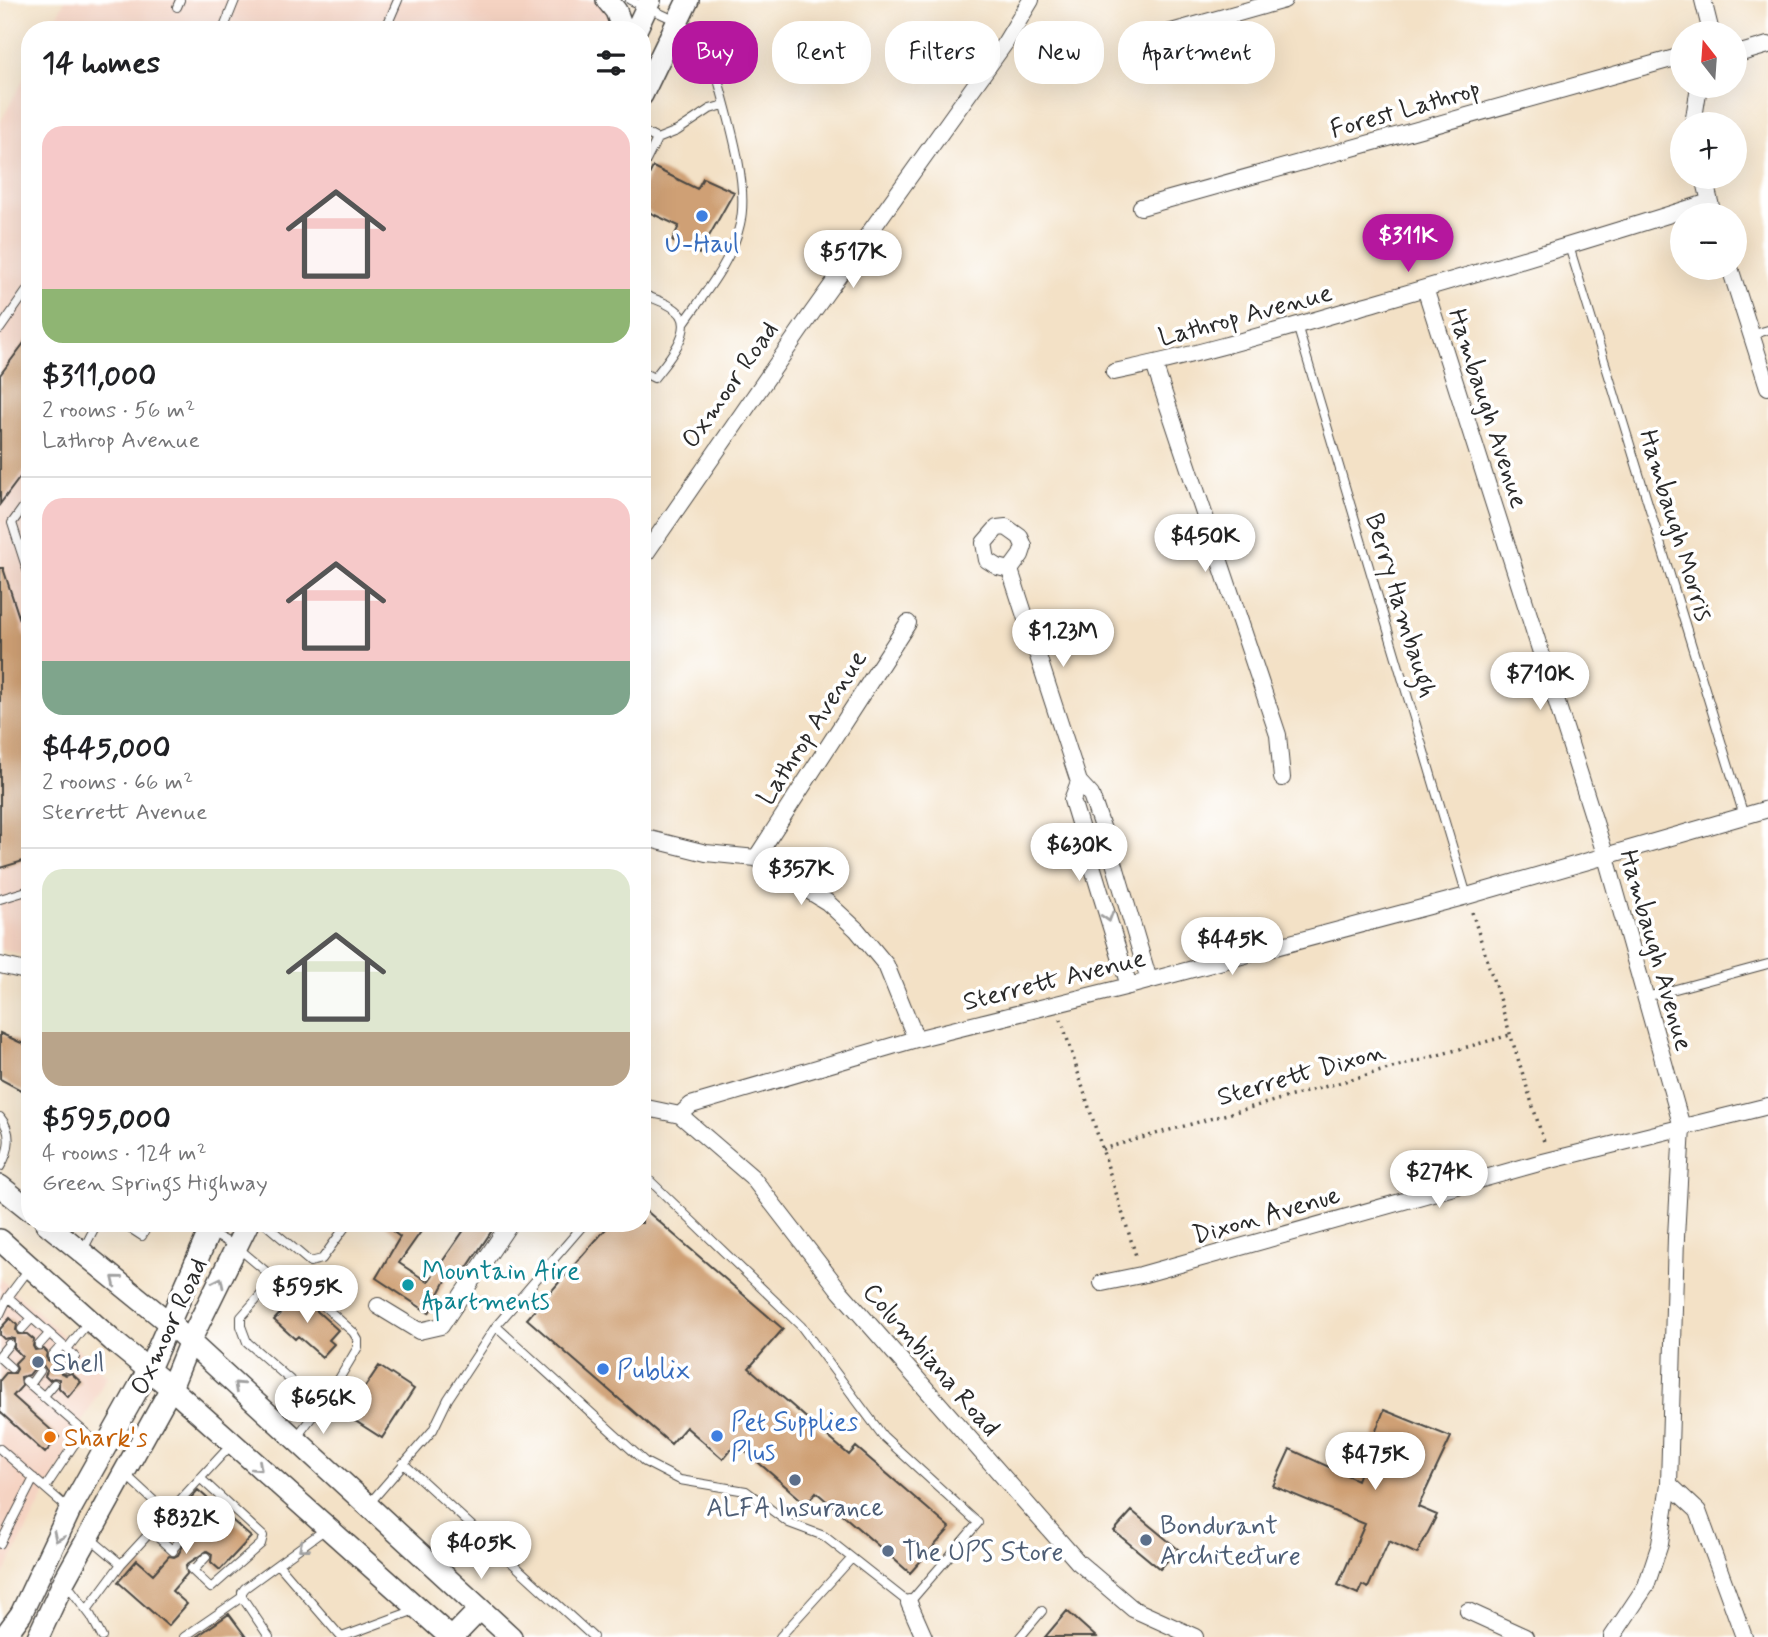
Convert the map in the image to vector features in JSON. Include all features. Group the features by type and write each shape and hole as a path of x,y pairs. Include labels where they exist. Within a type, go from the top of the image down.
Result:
{"main road":[{"path":"607,0 620,21"},
{"path":"678,21 688,0"},
{"path":"638,21 642,3"},
{"path":"651,76 672,33"},
{"path":"0,1186 21,1203"},
{"path":"57,1232 169,1322 511,1637"},
{"name":"Oxmoor Road","path":"4,1637 21,1614 70,1510 149,1369 209,1232"},
{"name":"Oxmoor Road","path":"38,1637 64,1581 171,1388 190,1341 244,1232"},
{"path":"0,1240 452,1637 480,1609"}],"street":[{"name":"Oxmoor Road","path":"651,546 812,313 1005,43 1031,0"},
{"path":"1210,21 1284,0"},
{"path":"1703,0 1708,21"},
{"path":"1747,51 1768,45"},
{"name":"Forest Lathrop","path":"1141,207 1670,59"},
{"name":"Lathrop Avenue","path":"1114,372 1297,326 1670,220"},
{"path":"1734,280 1768,387"},
{"name":"Hambaugh Avenue","path":"1425,288 1606,857 1682,1127 1669,1484 1660,1544 1646,1586 1612,1637"},
{"path":"1154,364 1278,735 1282,778"},
{"path":"1010,570 1079,782 1091,794 1149,979"},
{"name":"Lathrop Avenue","path":"757,858 908,623"},
{"path":"1079,782 1072,800 1129,986"},
{"name":"Sterrett Avenue","path":"680,1115 691,1105 916,1039 1129,986 1467,896 1768,809"},
{"path":"651,839 706,853 757,858 827,902 857,929 886,965 916,1039"},
{"path":"1092,865 1113,859"},
{"path":"0,965 21,970"},
{"name":"Dixon Avenue","path":"1102,1283 1141,1275 1539,1163 1768,1106"},
{"name":"Columbiana Road","path":"651,1109 680,1115 752,1177 840,1291 1078,1562 1133,1609 1195,1637"},
{"path":"378,1306 419,1331 441,1326 504,1232"},
{"path":"1669,1484 1698,1511 1745,1637"},
{"path":"909,1603 924,1637"},
{"path":"1468,1611 1525,1637"}],"lane":[{"path":"227,21 235,0"},
{"path":"389,21 398,0"},
{"path":"642,3 674,21"},
{"path":"651,376 654,378 680,339 684,323 722,267 740,225 740,174 719,84"},
{"path":"651,151 657,139 677,131 710,109 724,105"},
{"path":"651,136 657,139"},
{"name":"Hambaugh Morris","path":"1569,247 1744,816"},
{"path":"651,298 681,315 684,323"},
{"path":"0,329 21,299"},
{"name":"Berry Hambaugh","path":"1297,326 1467,896"},
{"path":"1751,335 1768,330"},
{"path":"21,510 12,523 21,551"},
{"path":"0,899 21,893"},
{"path":"1646,997 1768,964"},
{"path":"0,1117 8,1130 9,1144 0,1167"},
{"path":"496,1326 645,1462 680,1480 746,1491 789,1523 824,1536 909,1603 978,1523 883,1436 801,1326 651,1182"},
{"path":"82,1252 92,1232"},
{"path":"216,1232 275,1279"},
{"path":"275,1232 310,1262 322,1259 342,1232"},
{"path":"367,1505 433,1430 448,1399 496,1326 577,1232"},
{"path":"0,1314 8,1297 31,1267"},
{"path":"296,1440 320,1407 358,1347 358,1339 288,1274 275,1279 241,1317 243,1334 247,1342 320,1407"},
{"path":"8,1297 75,1357 66,1368"},
{"path":"22,1329 32,1318"},
{"path":"52,1356 90,1320"},
{"path":"40,1345 49,1334"},
{"path":"9,1344 0,1357 10,1368"},
{"path":"40,1371 28,1383 105,1449"},
{"path":"43,1397 54,1384"},
{"path":"45,1488 83,1430"},
{"path":"87,1611 121,1564 232,1443"},
{"path":"0,1448 70,1510"},
{"path":"404,1464 593,1637"},
{"path":"124,1473 167,1513"},
{"path":"0,1544 34,1478"},
{"path":"200,1478 217,1500 238,1520 263,1536 261,1544 211,1588 192,1570 206,1558"},
{"path":"269,1637 242,1597 242,1592 327,1528"},
{"path":"151,1531 173,1550 182,1538"},
{"path":"89,1537 121,1564"},
{"path":"780,1637 852,1558"},
{"path":"279,1565 341,1637 419,1609"},
{"path":"64,1581 87,1611 100,1635"},
{"path":"184,1637 242,1597"},
{"path":"1020,1637 1042,1611"}],"path":[{"path":"1467,896 1547,1150 1539,1163"},
{"path":"1056,1004 1141,1275"},
{"name":"Sterrett Dixon","path":"1102,1149 1510,1035"}],"shaded area":[{"path":"65,0 622,0 612,21 54,21"},
{"path":"21,84 21,954 0,949 0,123"},
{"path":"0,1278 107,1376 0,1581"}],"building":[{"path":"653,167 697,189 703,178 734,192 699,254 672,241 679,226 651,213"},
{"path":"21,347 21,476 0,504 0,375"},
{"path":"0,568 3,568 21,623 21,862 0,868"},
{"path":"0,1033 21,1043 21,1090 0,1079"},
{"path":"651,1215 783,1329 749,1368 849,1455 856,1447 950,1528 910,1573 816,1492 806,1504 736,1443 723,1459 686,1427 671,1444 527,1319 603,1232 651,1232"},
{"path":"394,1232 421,1232 399,1263 428,1282 463,1232 491,1232 460,1278 451,1271 429,1313 376,1278 400,1237"},
{"path":"298,1294 338,1330 329,1340 334,1344 322,1357 298,1336 295,1339 274,1320"},
{"path":"10,1318 17,1325 18,1334 27,1334 34,1340 35,1350 44,1349 48,1361 57,1360 61,1364 61,1373 71,1373 81,1382 68,1397 59,1388 59,1379 49,1380 45,1376 47,1371 43,1365 37,1365 29,1375 21,1377 22,1386 13,1396 59,1437 45,1453 0,1412 0,1380 6,1373 15,1373 15,1363 22,1356 14,1348 14,1339 4,1339 0,1335 0,1329"},
{"path":"379,1366 414,1389 382,1438 346,1415"},
{"path":"1384,1410 1451,1437 1418,1507 1437,1515 1417,1554 1389,1541 1368,1588 1362,1585 1358,1594 1338,1585 1365,1524 1273,1486 1290,1449 1357,1480"},
{"path":"198,1490 251,1537 220,1570 211,1562 212,1554 207,1551 186,1565 187,1574 172,1591 187,1604 168,1626 118,1582 137,1560 153,1574 169,1556 178,1555 188,1536 184,1532 178,1533 167,1524"},
{"name":"Bondurant Architecture","path":"1132,1511 1178,1549 1160,1569 1114,1531"},
{"path":"1067,1611 1096,1637 1045,1637"},
{"path":"229,1614 246,1637 196,1637"}],"place":[{"name":"U-Haul","path":"702,216"},
{"name":"Mountain Aire Apartments","path":"408,1285"},
{"name":"Shell","path":"38,1362"},
{"name":"Publix","path":"603,1369"},
{"name":"Pet Supplies Plus","path":"717,1436"},
{"name":"Shark's","path":"50,1437"},
{"name":"ALFA Insurance","path":"795,1480"},
{"name":"Bondurant Architecture","path":"1146,1540"},
{"name":"The UPS Store","path":"888,1551"}]}
